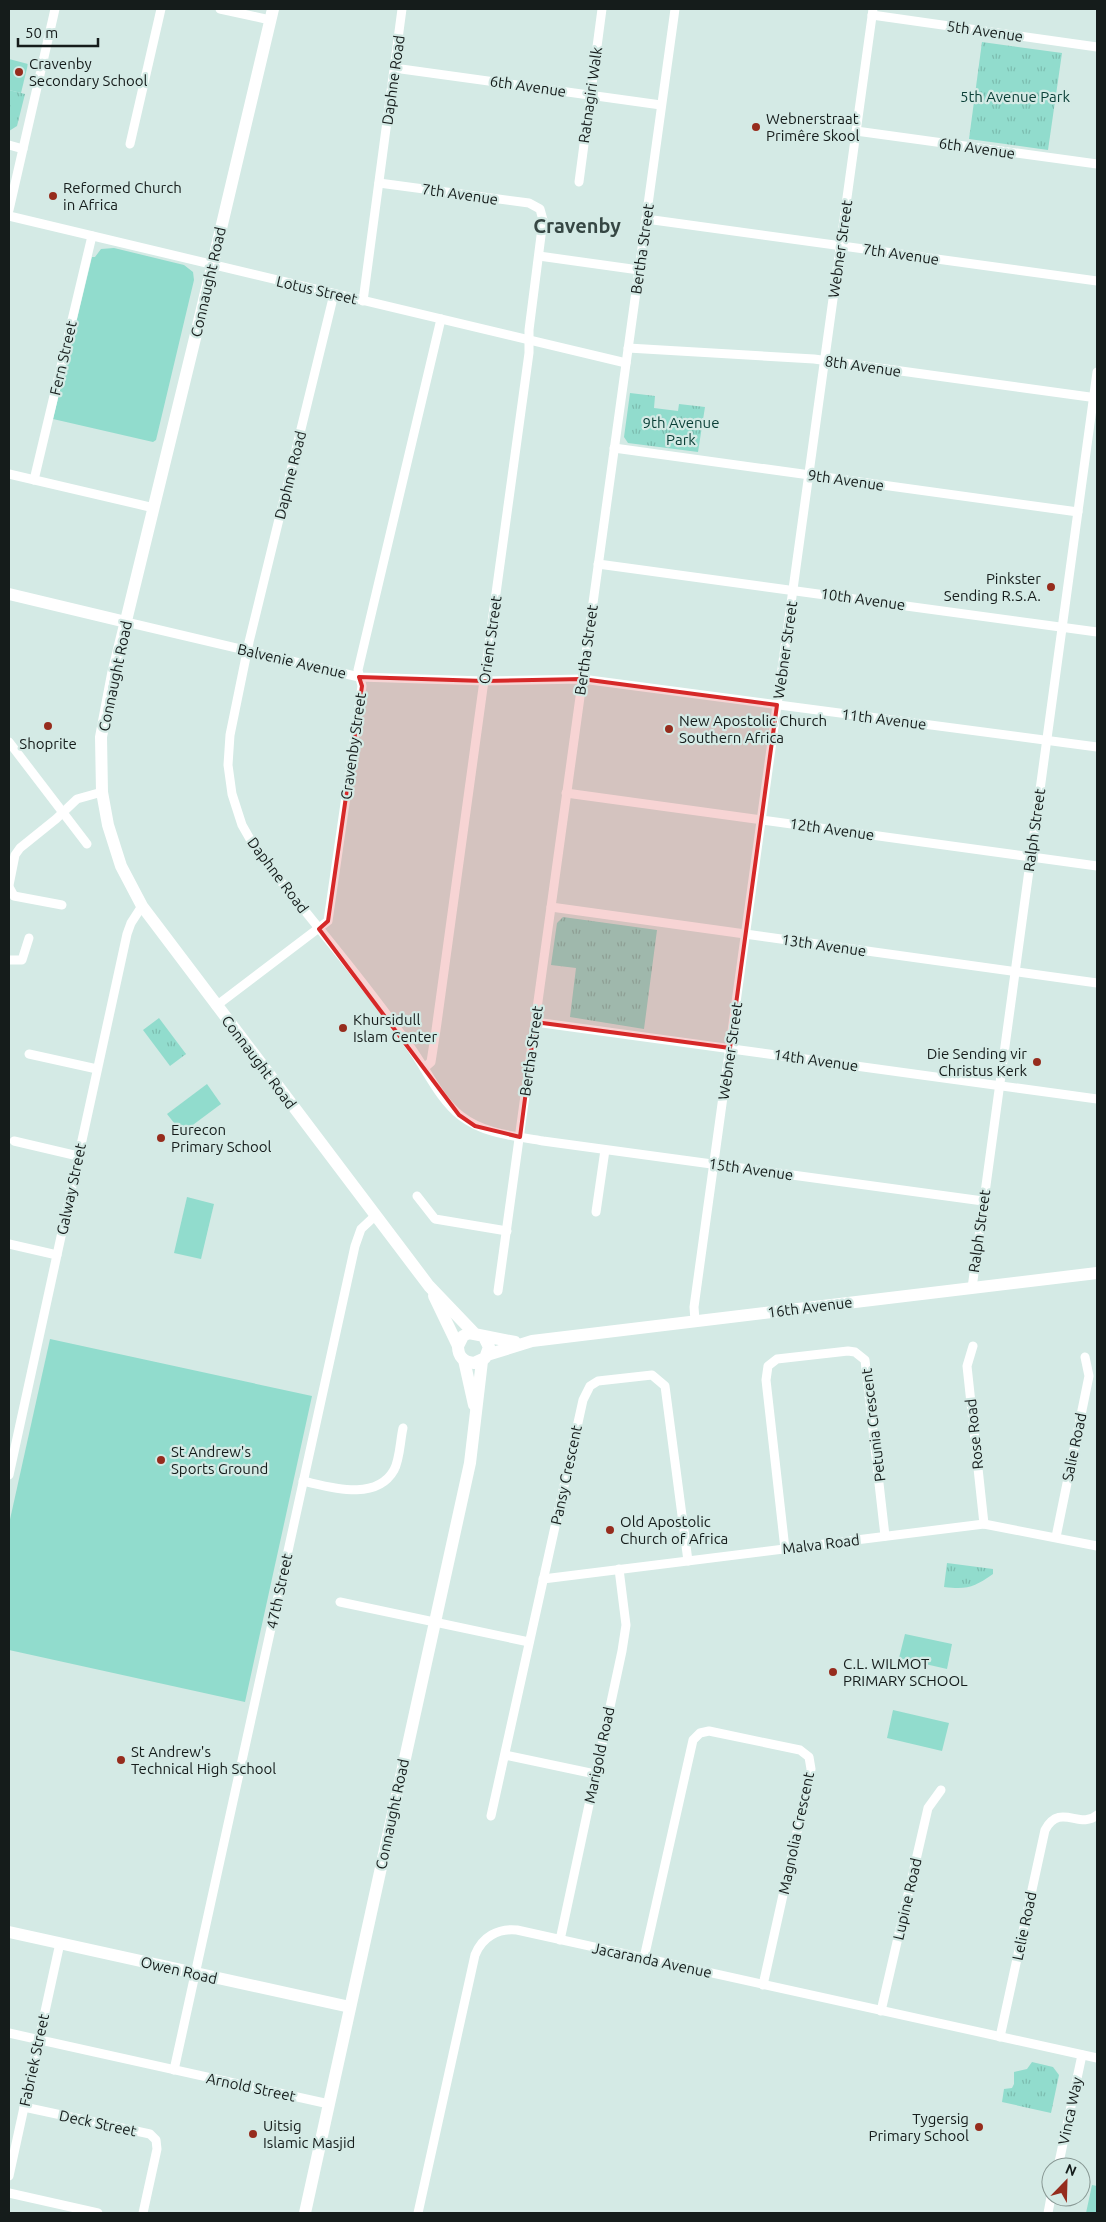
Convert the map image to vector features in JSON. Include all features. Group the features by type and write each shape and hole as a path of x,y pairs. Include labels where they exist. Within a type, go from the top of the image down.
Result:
{"street":[{"path":"9,210 55,9"},
{"path":"130,144 161,9"},
{"path":"220,9 271,14"},
{"name":"Daphne Road","path":"363,300 402,9"},
{"name":"Ratnagiri Walk","path":"578,182 602,9"},
{"name":"Bertha Street","path":"498,1291 675,9"},
{"name":"5th Avenue","path":"873,12 1097,47"},
{"name":"Webner Street","path":"695,1321 694,1307 873,12"},
{"name":"Connaught Road","path":"271,14 113,674 101,737 102,792 116,853 142,906 429,1286 478,1335"},
{"name":"6th Avenue","path":"394,68 662,105"},
{"name":"6th Avenue","path":"856,131 1097,164"},
{"path":"9,146 23,149"},
{"name":"7th Avenue","path":"379,183 528,202 540,209"},
{"name":"Orient Street","path":"424,1068 431,1062 436,1030 528,363 529,323 543,220 540,209"},
{"name":"Lotus Street","path":"9,216 626,363"},
{"name":"7th Avenue","path":"646,219 1097,281"},
{"name":"Fern Street","path":"34,480 92,236"},
{"path":"539,256 639,270"},
{"name":"Daphne Road","path":"334,294 247,651 230,735 228,765 232,794 242,825 258,853 319,929 424,1068 438,1090 459,1115 475,1126 520,1137"},
{"name":"Cravenby Street","path":"216,1006 328,921 362,686 358,670 441,319"},
{"name":"8th Avenue","path":"628,348 825,360 1095,398"},
{"name":"Ralph Street","path":"972,1288 1095,398 1097,372"},
{"name":"9th Avenue","path":"614,448 1078,512"},
{"path":"9,474 154,508"},
{"name":"10th Avenue","path":"598,564 1097,632"},
{"name":"Balvenie Avenue","path":"9,594 359,677 484,681 582,678"},
{"name":"11th Avenue","path":"582,678 1097,747"},
{"path":"11,749 87,844"},
{"path":"62,906 14,896 9,886 17,851 77,799 102,792"},
{"name":"12th Avenue","path":"566,793 1097,866"},
{"name":"Galway Street","path":"9,1475 127,934 131,923 142,906"},
{"name":"13th Avenue","path":"551,907 1097,983"},
{"path":"9,960 22,960 29,938"},
{"name":"14th Avenue","path":"535,1022 1097,1099"},
{"path":"29,1054 97,1069"},
{"name":"15th Avenue","path":"520,1137 983,1201"},
{"path":"14,1141 78,1156"},
{"path":"596,1212 605,1150"},
{"path":"417,1196 435,1220 507,1231"},
{"name":"47th Street","path":"195,1973 355,1246 361,1230 376,1215"},
{"path":"9,1244 57,1255"},
{"name":"16th Avenue","path":"485,1358 523,1343 1097,1273"},
{"name":"Connaught Road","path":"429,1286 458,1346"},
{"path":"478,1335 489,1347 485,1358 474,1364 460,1356 458,1346 463,1336 478,1335"},
{"name":"16th Avenue","path":"478,1335 523,1343"},
{"name":"Rose Road","path":"973,1346 967,1366 984,1524"},
{"name":"Petunia Crescent","path":"785,1549 766,1380 768,1366 777,1360 786,1358 848,1351 855,1352 864,1360 886,1536"},
{"name":"Salie Road","path":"1056,1538 1089,1376 1085,1357"},
{"name":"Connaught Road","path":"305,2213 471,1457 485,1358"},
{"name":"Connaught Road","path":"464,1360 476,1414"},
{"name":"Pansy Crescent","path":"491,1816 583,1400 590,1386 598,1381 652,1376 663,1382 668,1392 688,1561"},
{"path":"303,1481 352,1491 381,1482 390,1475 396,1465 403,1428"},
{"name":"Malva Road","path":"543,1579 984,1524 1097,1546"},
{"name":"Marigold Road","path":"560,1940 626,1625 619,1569"},
{"path":"340,1602 530,1642"},
{"name":"Magnolia Crescent","path":"644,1958 693,1740 700,1733 709,1731 800,1750 809,1757 810,1769 764,1985"},
{"path":"505,1755 595,1774"},
{"name":"Lupine Road","path":"881,2010 928,1808 941,1790"},
{"name":"Lelie Road","path":"1000,2036 1047,1826 1054,1819 1067,1816 1085,1821 1097,1815"},
{"name":"Jacaranda Avenue","path":"418,2213 477,1950 488,1937 504,1930 517,1930 1097,2058"},
{"name":"Owen Road","path":"9,1932 350,2007"},
{"name":"Fabriek Street","path":"9,2176 60,1944"},
{"path":"174,2070 195,1973"},
{"name":"Arnold Street","path":"9,2033 329,2104"},
{"name":"Vinca Way","path":"1060,2157 1082,2055"},
{"name":"Deck Street","path":"24,2107 150,2134 154,2138 157,2148 143,2213"},
{"path":"9,2194 98,2213"}],"highlighted area":[{"path":"359,677 484,681 582,679 777,705 730,1048 535,1022 520,1137 475,1126 459,1115 319,929 328,921 362,686"}],"green space":[{"name":"5th Avenue Park","path":"982,42 1062,53 1048,150 969,139"},
{"path":"9,59 28,64 21,93 9,90"},
{"path":"9,90 25,94 17,126 9,131"},
{"path":"114,248 184,265 193,272 194,280 156,440 153,442 53,419 92,257 95,257 101,249"},
{"name":"9th Avenue Park","path":"630,393 655,396 654,408 678,411 679,404 705,407 698,452 628,443 624,437"},
{"path":"563,917 657,930 644,1029 570,1017 576,968 551,965 557,923"},
{"path":"159,1018 186,1054 170,1066 143,1030"},
{"path":"207,1084 221,1104 182,1133 167,1114"},
{"path":"187,1197 214,1204 201,1259 174,1253"},
{"name":"St Andrew's Sports Ground","path":"50,1339 312,1396 245,1702 9,1650 9,1524"},
{"path":"947,1563 993,1569 993,1574 981,1582 965,1588 944,1587"},
{"path":"905,1634 952,1644 947,1669 899,1658"},
{"path":"893,1710 949,1723 942,1751 887,1738"},
{"path":"1032,2062 1053,2067 1059,2075 1051,2113 1002,2102 1004,2089 1012,2088 1014,2084 1014,2072 1027,2069"},
{"path":"1092,2185 1097,2186 1097,2213 1086,2213 1087,2207 1091,2207"}],"place":[{"name":"Cravenby Secondary School","path":"19,72"},
{"name":"Webnerstraat Primêre Skool","path":"756,127"},
{"name":"Reformed Church in Africa","path":"53,196"},
{"name":"Pinkster Sending R.S.A.","path":"1051,587"},
{"name":"Shoprite","path":"48,726"},
{"name":"New Apostolic Church Southern Africa","path":"669,729"},
{"name":"Khursidull Islam Center","path":"343,1028"},
{"name":"Die Sending vir Christus Kerk","path":"1037,1062"},
{"name":"Eurecon Primary School","path":"161,1138"},
{"name":"St Andrew's Sports Ground","path":"161,1460"},
{"name":"Old Apostolic Church of Africa","path":"610,1530"},
{"name":"C.L. WILMOT PRIMARY SCHOOL","path":"833,1672"},
{"name":"St Andrew's Technical High School","path":"121,1760"},
{"name":"Tygersig Primary School","path":"979,2127"},
{"name":"Uitsig Islamic Masjid","path":"253,2134"}],"district":[{"name":"Cravenby","path":"577,225"}]}
